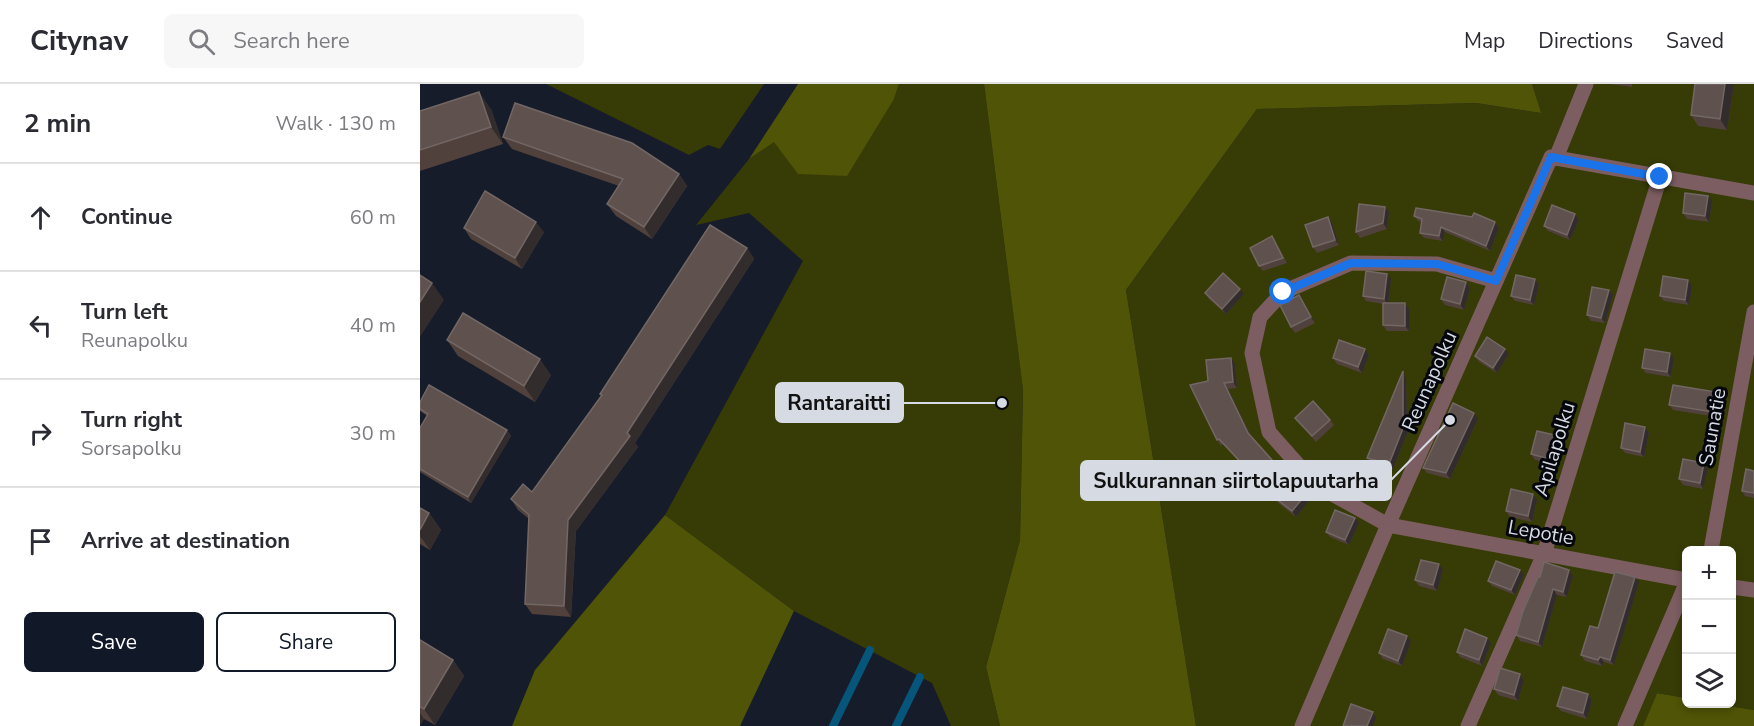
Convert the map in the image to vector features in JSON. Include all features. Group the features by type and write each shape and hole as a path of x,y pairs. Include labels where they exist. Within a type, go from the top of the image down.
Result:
{"lane":[{"path":"1586,84 1556,158 1754,193"},
{"name":"Reunapolku","path":"1302,726 1551,157 1556,158"},
{"name":"Apilapolku","path":"1467,726 1544,554 1660,177"},
{"name":"Lepotie","path":"1496,281 1437,264 1351,263 1283,292 1260,317 1252,353 1269,432 1316,485 1388,525 1682,581"},
{"name":"Saunatie","path":"1712,546 1754,312"},
{"path":"1736,588 1754,590"},
{"path":"1625,726 1682,591"}],"green space":[{"path":"546,84 764,84 720,149 708,145 689,155"},
{"path":"899,84 984,84 1023,389 1020,540 986,667 1000,726 951,726 932,683 794,611 665,515 803,261 749,213 696,225 749,159 774,141 894,99"},
{"path":"1532,84 1754,84 1754,710 1736,707 1736,546 1682,546 1682,697 1657,693 1643,726 1196,726 1126,290 1257,109 1476,103 1540,113"}],"shaded area":[{"path":"798,84 899,84 894,99 847,176 798,174 774,142 749,159"},
{"path":"984,84 1532,84 1541,113 1476,103 1257,109 1126,290 1196,726 1000,726 986,667 1020,540 1023,390"},
{"path":"665,515 794,611 740,726 512,726 535,670"},
{"path":"1657,693 1682,697 1682,708 1736,707 1754,710 1754,726 1643,726"}],"building":[{"path":"1695,84 1725,84 1720,119 1691,115"},
{"path":"479,92 491,127 420,150 420,111"},
{"path":"515,103 632,143 679,174 644,227 607,204 623,179 503,137"},
{"path":"485,191 536,222 515,258 464,228"},
{"path":"1685,193 1708,196 1705,216 1683,213"},
{"path":"1359,204 1385,207 1383,223 1356,232"},
{"path":"1552,205 1575,214 1567,235 1544,226"},
{"path":"1416,208 1472,217 1474,213 1495,222 1486,246 1441,227 1439,236 1420,233 1422,219 1414,216"},
{"path":"1328,217 1335,240 1313,247 1305,225"},
{"path":"710,225 747,248 627,433 630,436 568,520 564,606 525,604 529,515 511,499 523,484 532,492 602,395 600,394"},
{"path":"1272,236 1283,258 1259,266 1250,248"},
{"path":"1366,271 1387,274 1384,299 1363,296"},
{"path":"1223,273 1240,289 1222,309 1205,293"},
{"path":"420,275 432,283 420,302"},
{"path":"1516,275 1535,279 1530,300 1511,296"},
{"path":"1663,276 1688,280 1685,300 1660,296"},
{"path":"1447,277 1466,282 1460,304 1441,299"},
{"path":"1592,287 1609,290 1601,318 1587,315"},
{"path":"1299,295 1311,317 1291,327 1280,305"},
{"path":"1383,303 1405,303 1405,326 1383,325"},
{"path":"463,313 540,359 524,386 447,340"},
{"path":"1487,337 1505,349 1493,368 1475,356"},
{"path":"1339,340 1365,349 1358,367 1333,358"},
{"path":"1645,349 1670,353 1667,372 1642,368"},
{"path":"1231,358 1233,382 1224,383 1248,433 1272,460 1270,462 1307,493 1292,511 1258,485 1260,483 1219,439 1217,440 1190,385 1208,381 1206,360"},
{"path":"1403,371 1403,418 1407,418 1389,464 1367,458"},
{"path":"429,385 507,430 468,497 420,469 420,428 428,414 420,409 420,402"},
{"path":"1673,385 1722,393 1719,413 1669,405"},
{"path":"1313,401 1330,420 1312,436 1295,418"},
{"path":"1453,403 1474,413 1446,473 1423,468"},
{"path":"1625,423 1645,427 1640,452 1621,448"},
{"path":"1537,431 1555,435 1549,459 1531,454"},
{"path":"1683,459 1704,463 1700,483 1679,479"},
{"path":"1746,469 1754,471 1754,493 1742,491"},
{"path":"1511,489 1533,494 1528,516 1506,511"},
{"path":"420,508 429,513 420,530"},
{"path":"1335,510 1355,518 1345,540 1326,532"},
{"path":"1421,560 1439,564 1433,585 1415,580"},
{"path":"1496,561 1520,570 1511,590 1488,581"},
{"path":"1544,562 1569,570 1563,592 1553,589 1538,642 1516,635 1523,611 1540,577"},
{"path":"1615,572 1635,577 1610,660 1600,657 1598,660 1581,655 1590,626 1598,628"},
{"path":"1388,629 1407,636 1398,661 1379,653"},
{"path":"1465,629 1487,638 1479,660 1457,652"},
{"path":"420,640 453,660 424,709 420,707"},
{"path":"1500,668 1520,674 1514,695 1494,689"},
{"path":"1563,687 1588,694 1583,713 1557,706"},
{"path":"1351,704 1373,712 1367,726 1343,726"}],"waterway":[{"path":"833,726 870,650"},
{"path":"896,726 920,677"}],"place":[{"name":"Rantaraitti","path":"1002,403"},
{"name":"Sulkurannan siirtolapuutarha","path":"1450,420"}],"route":[{"path":"1283,292 1351,263 1437,264 1496,281 1551,157 1660,177"}]}
